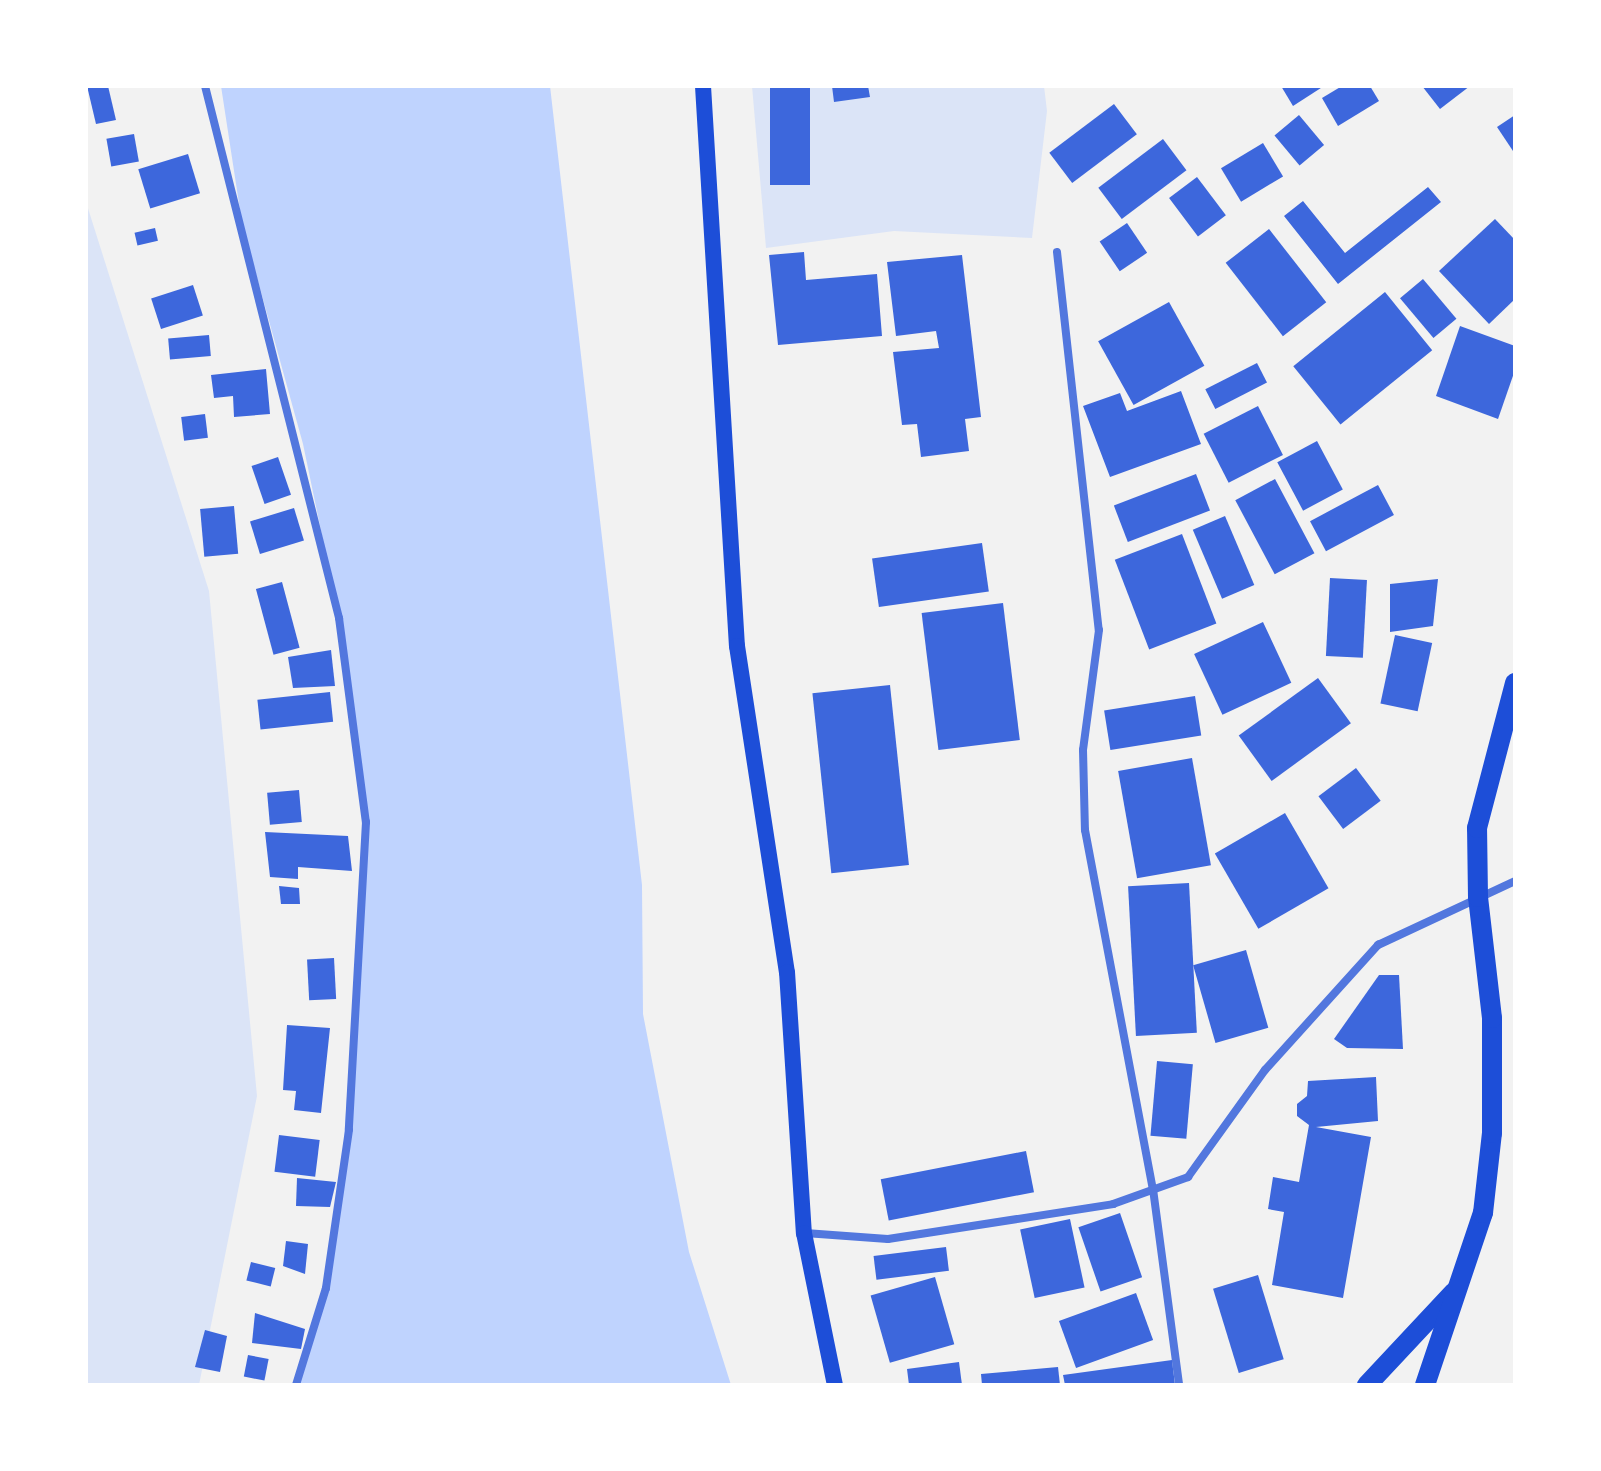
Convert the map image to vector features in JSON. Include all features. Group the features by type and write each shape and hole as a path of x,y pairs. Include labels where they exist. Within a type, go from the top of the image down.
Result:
{"main road":[{"path":"703,86 737,646 787,972 804,1233 835,1385"},
{"path":"1425,1385 1483,1213 1492,1133 1492,1018 1478,897 1477,828 1515,683"},
{"path":"1367,1385 1460,1286"}],"street":[{"path":"205,86 330,576 366,822 349,1130 326,1288 296,1385"},
{"path":"1057,252 1099,630 1083,750 1085,830 1153,1189 1179,1385"},
{"path":"804,1233 888,1239 1113,1204 1188,1177 1265,1070 1378,945 1515,882"}],"shaded area":[{"path":"752,86 1044,86 1047,111 1032,238 894,231 766,248"},
{"path":"86,202 209,591 257,1096 199,1385 86,1385"}],"water":[{"path":"221,86 550,86 642,885 643,1014 689,1252 731,1385 296,1385 326,1288 344,1140 366,822 339,617 303,444 242,223"}],"building":[{"path":"87,86 108,86 116,120 96,124"},
{"path":"770,86 810,86 810,185 770,185"},
{"path":"832,86 868,86 870,97 834,102"},
{"path":"1281,86 1324,86 1293,106"},
{"path":"1342,86 1370,86 1379,101 1338,126 1322,98"},
{"path":"1422,86 1470,86 1440,109"},
{"path":"1114,104 1137,134 1072,183 1049,153"},
{"path":"1299,115 1324,145 1300,165 1274,136"},
{"path":"1515,115 1515,154 1497,127"},
{"path":"134,134 139,162 111,166 106,139"},
{"path":"1163,139 1186,170 1122,219 1098,188"},
{"path":"1263,143 1283,176 1241,202 1221,168"},
{"path":"188,154 200,193 150,208 138,169"},
{"path":"1197,177 1226,215 1198,236 1169,198"},
{"path":"1428,187 1441,202 1338,284 1284,216 1303,201 1345,253"},
{"path":"1495,219 1515,240 1515,299 1489,324 1439,271"},
{"path":"1127,223 1147,253 1120,271 1100,241"},
{"path":"155,228 158,241 137,245 135,233"},
{"path":"1269,229 1326,302 1283,336 1226,263"},
{"path":"804,252 806,280 877,274 882,336 778,345 769,255"},
{"path":"962,255 981,417 965,419 969,451 921,457 917,424 902,425 893,352 939,348 936,331 896,336 887,262"},
{"path":"1423,279 1456,319 1433,338 1400,298"},
{"path":"193,285 203,315 161,329 151,299"},
{"path":"1385,292 1432,350 1340,425 1293,366"},
{"path":"1169,302 1204,366 1134,405 1098,341"},
{"path":"1460,326 1515,346 1515,370 1498,419 1436,396"},
{"path":"209,335 211,356 170,359 168,339"},
{"path":"1257,363 1267,383 1215,409 1205,389"},
{"path":"266,369 270,414 234,417 233,396 214,398 211,375"},
{"path":"1181,391 1201,444 1110,477 1083,406 1120,393 1127,411"},
{"path":"1258,406 1283,455 1229,483 1204,434"},
{"path":"205,414 208,438 184,441 181,417"},
{"path":"1317,441 1343,490 1303,511 1277,462"},
{"path":"278,457 291,495 265,504 252,466"},
{"path":"1196,474 1210,510 1128,542 1114,506"},
{"path":"1275,479 1314,553 1275,574 1235,500"},
{"path":"1378,485 1394,515 1326,551 1310,521"},
{"path":"234,506 238,554 204,557 200,509"},
{"path":"294,508 304,541 260,554 250,521"},
{"path":"1225,516 1254,585 1222,599 1193,530"},
{"path":"1182,534 1216,624 1149,649 1115,560"},
{"path":"982,543 989,592 879,607 872,558"},
{"path":"1330,578 1367,580 1363,658 1326,656"},
{"path":"1438,579 1433,626 1390,632 1390,584"},
{"path":"282,582 300,648 274,655 256,589"},
{"path":"1003,603 1020,740 938,750 922,613"},
{"path":"1263,622 1291,683 1222,715 1194,654"},
{"path":"1395,635 1432,643 1418,711 1380,703"},
{"path":"331,650 335,686 293,688 288,657"},
{"path":"1318,678 1351,723 1272,781 1239,736"},
{"path":"890,685 909,865 831,873 812,693"},
{"path":"330,692 333,722 261,729 257,700"},
{"path":"1195,696 1201,736 1110,750 1104,710"},
{"path":"1192,758 1211,865 1137,878 1118,771"},
{"path":"1356,768 1381,801 1343,829 1318,796"},
{"path":"299,790 302,822 270,825 267,793"},
{"path":"1285,813 1328,888 1258,929 1215,853"},
{"path":"265,832 348,836 352,871 298,867 298,879 270,877"},
{"path":"1189,883 1197,1033 1136,1036 1128,886"},
{"path":"279,886 299,888 300,904 281,904"},
{"path":"1246,950 1268,1028 1215,1043 1193,965"},
{"path":"334,958 336,999 309,1000 307,959"},
{"path":"1379,975 1399,975 1403,1049 1347,1048 1334,1039"},
{"path":"287,1025 330,1028 321,1113 294,1110 296,1091 283,1090"},
{"path":"1157,1061 1193,1064 1186,1139 1150,1136"},
{"path":"1376,1077 1378,1121 1316,1127 1371,1137 1343,1298 1272,1285 1284,1212 1268,1209 1273,1177 1299,1182 1309,1125 1297,1116 1297,1104 1307,1096 1308,1081"},
{"path":"279,1135 320,1140 315,1177 274,1172"},
{"path":"1026,1151 1034,1192 889,1220 881,1179"},
{"path":"297,1178 336,1182 330,1207 296,1206"},
{"path":"1120,1213 1142,1277 1101,1292 1078,1227"},
{"path":"1070,1219 1085,1287 1035,1298 1020,1230"},
{"path":"286,1241 308,1244 305,1274 283,1266"},
{"path":"946,1247 949,1271 876,1280 874,1256"},
{"path":"251,1262 275,1268 271,1286 246,1280"},
{"path":"1258,1275 1284,1359 1239,1373 1213,1289"},
{"path":"935,1277 954,1344 890,1363 871,1295"},
{"path":"1136,1293 1153,1340 1076,1368 1059,1321"},
{"path":"255,1313 305,1329 301,1349 252,1343"},
{"path":"205,1330 227,1336 220,1372 195,1367"},
{"path":"248,1355 269,1359 264,1381 244,1377"},
{"path":"1172,1360 1175,1385 1065,1385 1063,1375"},
{"path":"959,1362 962,1385 909,1385 907,1369"},
{"path":"1058,1367 1060,1385 982,1385 981,1374"}]}
